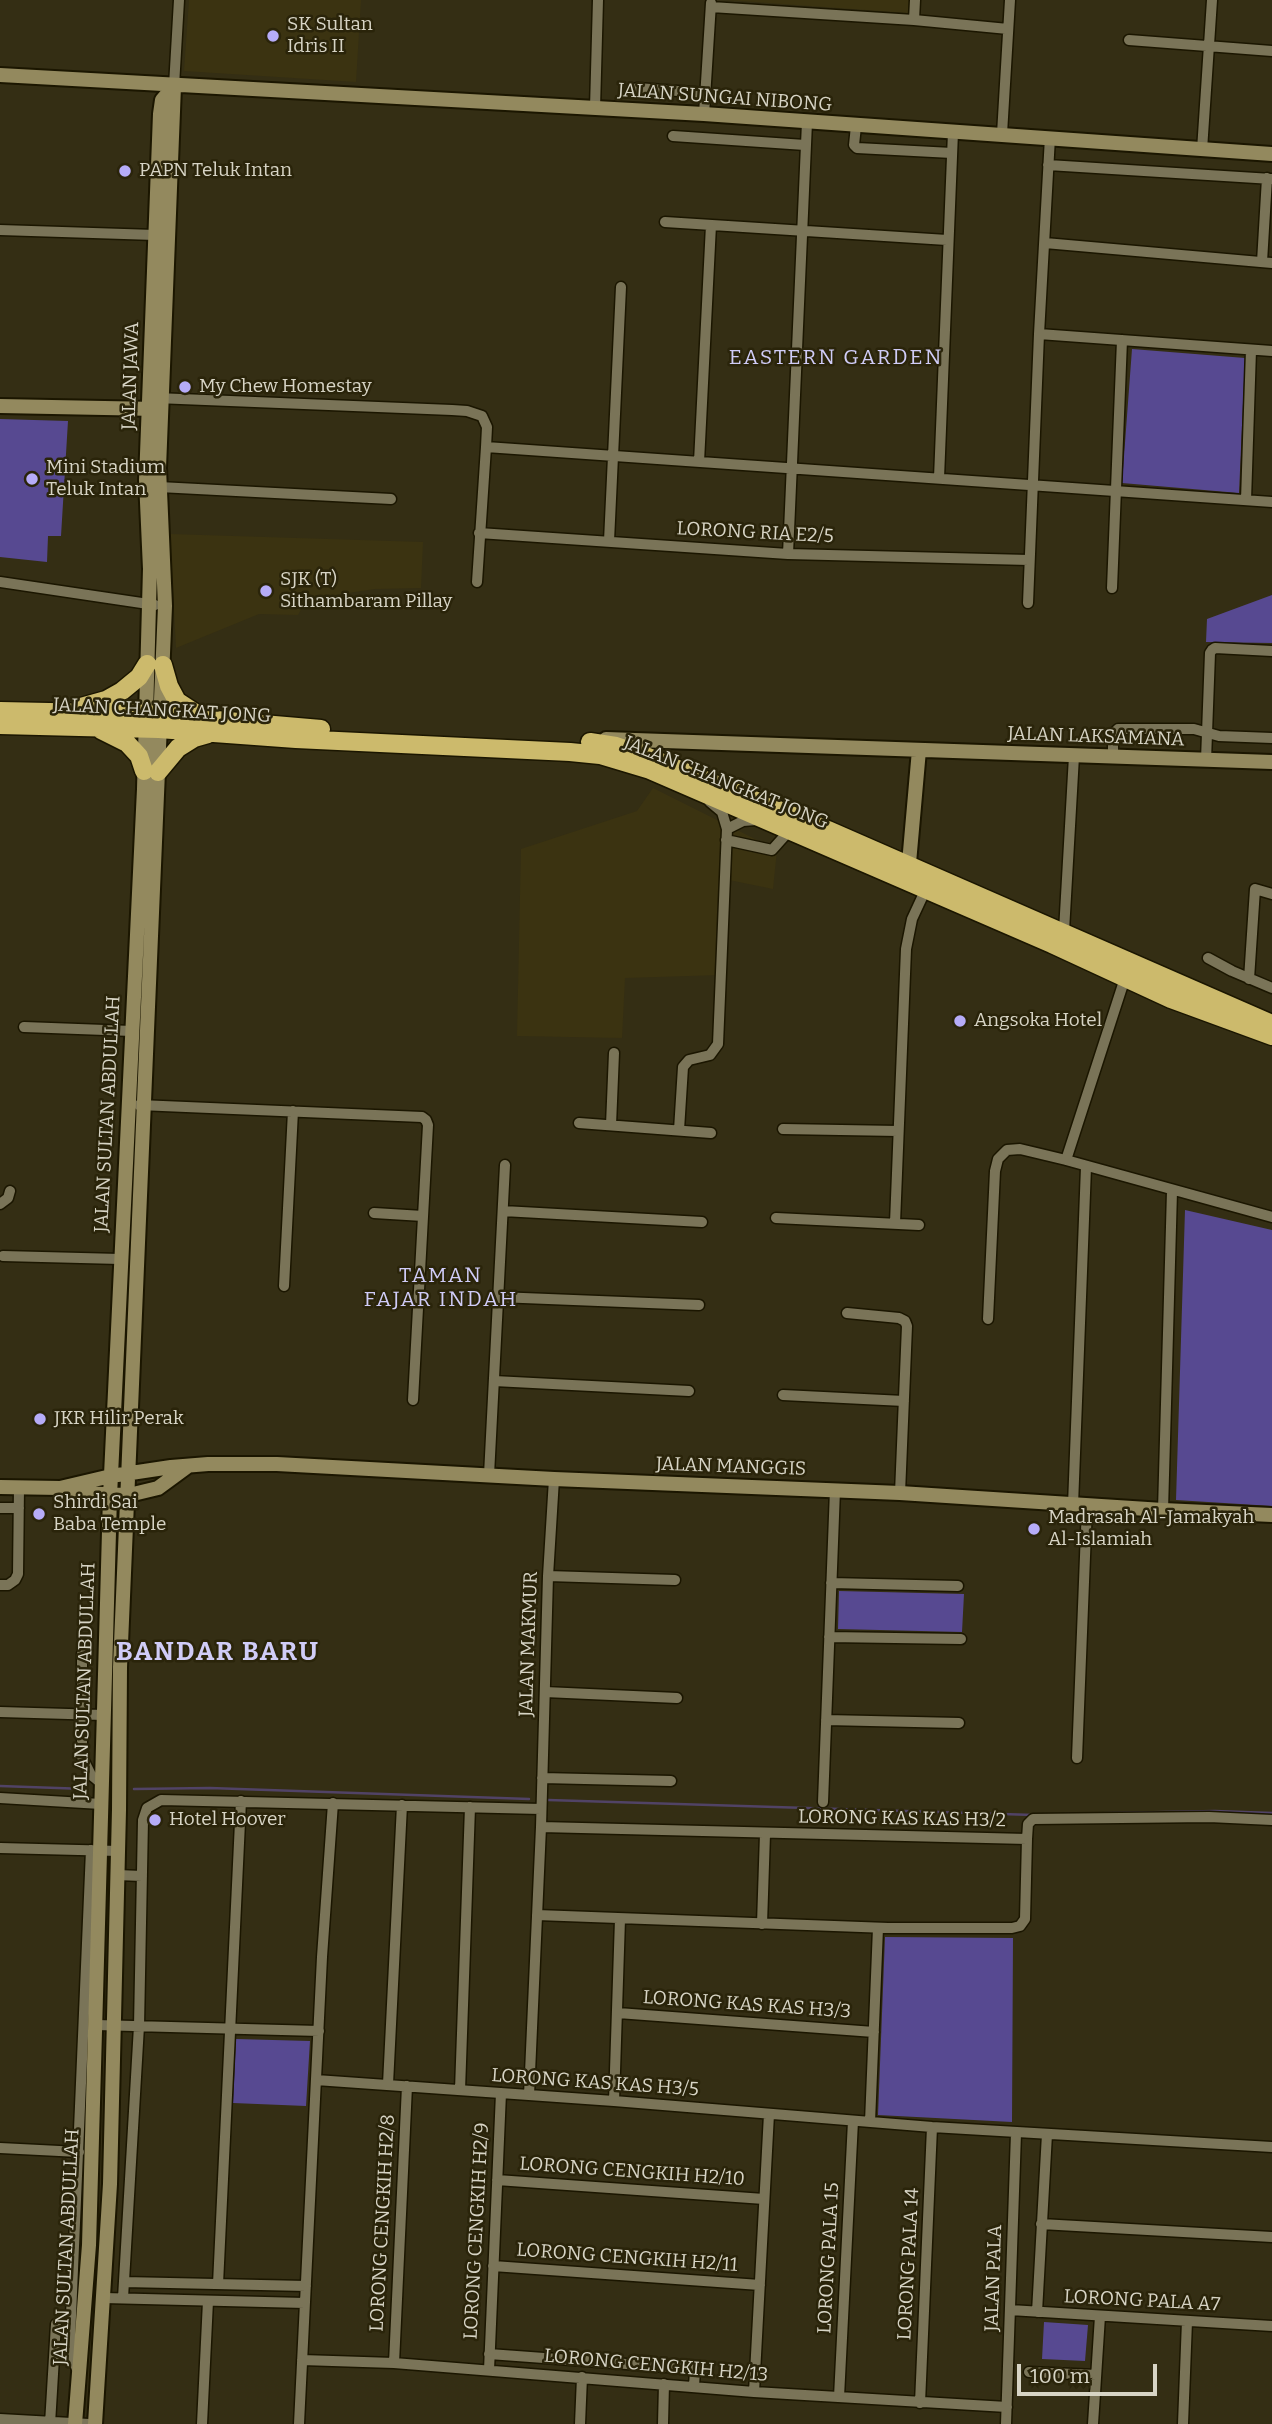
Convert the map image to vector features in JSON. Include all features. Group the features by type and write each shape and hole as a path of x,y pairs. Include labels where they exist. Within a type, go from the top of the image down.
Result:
{"highway":[{"path":"53,712 106,700 155,665 177,701 208,726 151,771 127,743 94,727"},
{"name":"JALAN CHANGKAT JONG","path":"0,711 53,712 208,726 591,742 616,746 909,863 1272,1024"},
{"name":"JALAN CHANGKAT JONG","path":"0,725 94,727 152,721"},
{"name":"JALAN CHANGKAT JONG","path":"208,726 296,739 587,753 630,763 860,861 1171,999 1272,1036"},
{"path":"828,830 832,842 860,861"},
{"path":"1140,965 1170,988 1171,999"}],"main road":[{"name":"JALAN SUNGAI NIBONG","path":"0,75 704,114 1272,154"},
{"path":"130,83 146,90 167,106 209,87"},
{"name":"JALAN JAWA","path":"161,259 155,235 167,106 174,86"},
{"name":"JALAN JAWA","path":"155,665 149,604 155,494 154,403 167,106"},
{"path":"0,406 154,403"},
{"name":"JALAN JAWA","path":"152,721 155,665 165,606 155,494"},
{"name":"JALAN SULTAN ABDULLAH","path":"95,2424 110,2184 120,1689 144,1105 152,721"},
{"name":"JALAN LAKSAMANA","path":"591,742 624,739 1272,762"},
{"path":"909,863 919,750"},
{"name":"JALAN SULTAN ABDULLAH","path":"80,2424 96,2025 96,1850 102,1784 120,1259 132,1031 151,771"},
{"name":"JALAN MANGGIS","path":"60,1488 111,1476 188,1466 277,1464 554,1479 900,1493 1272,1515"},
{"path":"0,1487 60,1488 78,1493 129,1495 158,1488 188,1466"},
{"path":"120,1689 112,1708 103,1715 112,1725 120,1743"}],"street":[{"name":"JALAN JAWA","path":"174,86 179,0"},
{"path":"595,108 598,0"},
{"path":"914,20 915,0"},
{"path":"1002,134 1010,0"},
{"path":"1202,149 1212,0"},
{"path":"704,114 711,3 1008,29"},
{"path":"1129,40 1272,51"},
{"path":"637,88 705,93"},
{"path":"788,554 807,122"},
{"path":"856,126 857,148 951,153"},
{"path":"939,478 953,132"},
{"path":"673,136 806,145"},
{"path":"1028,603 1050,137"},
{"path":"1045,243 1267,262 1269,178 1048,164"},
{"path":"665,222 947,240"},
{"path":"699,462 711,225"},
{"path":"0,230 155,235"},
{"path":"609,541 621,287"},
{"path":"1039,334 1272,351"},
{"path":"1112,588 1122,340"},
{"path":"1246,500 1251,350"},
{"path":"154,403 467,411 482,416 487,427 477,582"},
{"path":"486,447 1272,502"},
{"path":"155,494 391,499"},
{"name":"LORONG RIA E2/5","path":"479,533 788,554 1030,560"},
{"path":"0,582 165,606"},
{"path":"1206,760 1212,650 1272,651"},
{"path":"1113,758 1114,734 1118,729 1194,729 1219,736 1272,738"},
{"path":"1064,931 1074,756"},
{"path":"679,1130 683,1066 689,1060 710,1055 718,1044 726,835 722,812 699,793"},
{"path":"726,835 748,820 764,820"},
{"path":"726,835 772,850 789,831"},
{"path":"1249,979 1255,889 1272,894"},
{"path":"895,1223 908,935 925,891"},
{"path":"1208,958 1272,988"},
{"path":"1066,1160 1125,978"},
{"path":"24,1027 132,1031"},
{"path":"611,1125 614,1053"},
{"path":"128,1104 422,1117 426,1120 428,1125 413,1400"},
{"path":"284,1286 293,1111"},
{"path":"579,1123 711,1133"},
{"path":"783,1129 898,1131"},
{"path":"988,1319 995,1171 998,1158 1007,1150 1020,1149 1066,1160 1272,1217"},
{"path":"489,1475 505,1165"},
{"path":"1077,1758 1086,1167"},
{"path":"0,1204 8,1198 10,1191"},
{"path":"1163,1510 1172,1191"},
{"path":"503,1211 702,1222"},
{"path":"374,1213 423,1216"},
{"path":"776,1218 919,1225"},
{"path":"3,1256 120,1259"},
{"path":"498,1297 699,1305"},
{"path":"847,1313 905,1321 908,1337 900,1493"},
{"path":"494,1381 689,1391"},
{"path":"783,1395 904,1401"},
{"name":"JALAN MAKMUR","path":"529,2095 554,1479"},
{"path":"0,1585 8,1585 18,1574 19,1488"},
{"path":"823,1802 835,1490"},
{"path":"0,1508 19,1508"},
{"path":"548,1576 675,1580"},
{"path":"831,1583 958,1586"},
{"path":"829,1637 961,1639"},
{"path":"82,1654 82,1757 86,1768 102,1784"},
{"path":"545,1692 677,1698"},
{"path":"0,1712 103,1715"},
{"path":"825,1720 959,1723"},
{"path":"542,1778 671,1782"},
{"path":"0,1798 101,1804"},
{"path":"123,2298 139,2026 144,1815 153,1803 160,1800 241,1801 541,1810"},
{"path":"218,2284 241,1801"},
{"path":"299,2424 318,2031 333,1803"},
{"path":"388,2084 402,1805"},
{"path":"460,2090 470,1807"},
{"path":"1027,1839 1028,1824 1033,1819 1209,1817 1272,1820"},
{"name":"LORONG KAS KAS H3/2","path":"537,1915 878,1927 1012,1928 1020,1926 1025,1919 1027,1839 541,1827"},
{"path":"762,1924 765,1834"},
{"path":"0,1848 118,1851"},
{"path":"80,2373 70,2353 70,2339 96,1850"},
{"path":"117,1875 142,1876"},
{"path":"614,2101 620,1919"},
{"path":"870,2122 878,1927"},
{"name":"LORONG KAS KAS H3/3","path":"618,2013 874,2032"},
{"path":"96,2025 318,2031"},
{"name":"LORONG KAS KAS H3/5","path":"316,2080 1016,2133 1272,2147"},
{"name":"LORONG CENGKIH H2/8","path":"394,2362 407,2086"},
{"name":"LORONG CENGKIH H2/9","path":"489,2370 501,2093"},
{"path":"754,2392 769,2114"},
{"name":"LORONG PALA 15","path":"839,2397 853,2121"},
{"name":"LORONG PALA 14","path":"920,2403 932,2127"},
{"name":"JALAN PALA","path":"1006,2424 1016,2133"},
{"path":"1037,2312 1047,2134"},
{"path":"0,2148 79,2152"},
{"name":"LORONG CENGKIH H2/10","path":"497,2180 764,2199"},
{"path":"110,2184 130,2184"},
{"path":"1041,2224 1272,2236"},
{"name":"LORONG CENGKIH H2/11","path":"493,2266 760,2285"},
{"path":"124,2282 306,2286"},
{"path":"104,2298 305,2303"},
{"path":"202,2424 208,2301"},
{"name":"LORONG PALA A7","path":"1010,2310 1272,2326"},
{"path":"1093,2424 1100,2316"},
{"path":"1183,2424 1187,2321"},
{"path":"50,2423 56,2324"},
{"path":"489,2354 695,2369 694,2387"},
{"name":"LORONG CENGKIH H2/13","path":"302,2360 394,2362 754,2392 1007,2407"},
{"path":"597,2378 598,2362"},
{"path":"1029,2372 1096,2375"},
{"path":"580,2424 582,2377"},
{"path":"663,2424 664,2384"},
{"path":"0,2419 80,2424"}],"shaded area":[{"name":"SK Sultan Idris II","path":"189,0 361,0 356,82 184,71"},
{"path":"727,0 909,0 908,13"},
{"path":"1132,349 1245,358 1239,493 1122,483"},
{"name":"Mini Stadium Teluk Intan","path":"0,419 68,421 61,536 48,536 47,562 0,557"},
{"name":"SJK (T) Sithambaram Pillay","path":"170,534 423,542 421,588 375,589 328,596 317,606 304,604 298,615 259,614 176,648"},
{"path":"1272,595 1272,643 1206,642 1207,619"},
{"path":"653,788 777,850 773,889 729,880 721,975 625,978 622,1038 517,1036 521,849 637,811"},
{"path":"1185,1210 1272,1230 1272,1506 1176,1500"},
{"path":"839,1591 964,1594 962,1632 838,1629"},
{"path":"885,1937 1013,1938 1012,2122 878,2115"},
{"path":"236,2039 310,2041 306,2106 233,2103"},
{"path":"1044,2322 1088,2325 1085,2361 1042,2359"}],"waterway":[{"path":"0,1786 86,1789"},
{"path":"134,1789 210,1788 529,1799"},
{"path":"548,1800 1034,1815"},
{"path":"1065,1814 1215,1811 1272,1813"}],"place":[{"name":"SK Sultan Idris II","path":"273,36"},
{"name":"PAPN Teluk Intan","path":"125,171"},
{"name":"My Chew Homestay","path":"185,387"},
{"name":"Mini Stadium Teluk Intan","path":"32,479"},
{"name":"SJK (T) Sithambaram Pillay","path":"266,591"},
{"name":"Angsoka Hotel","path":"960,1021"},
{"name":"JKR Hilir Perak","path":"40,1419"},
{"name":"Shirdi Sai Baba Temple","path":"39,1514"},
{"name":"Madrasah Al-Jamakyah Al-Islamiah","path":"1034,1529"},
{"name":"Hotel Hoover","path":"155,1820"}],"district":[{"name":"EASTERN GARDEN","path":"836,358"},
{"name":"TAMAN FAJAR INDAH","path":"441,1288"},
{"name":"BANDAR BARU","path":"218,1653"}]}
